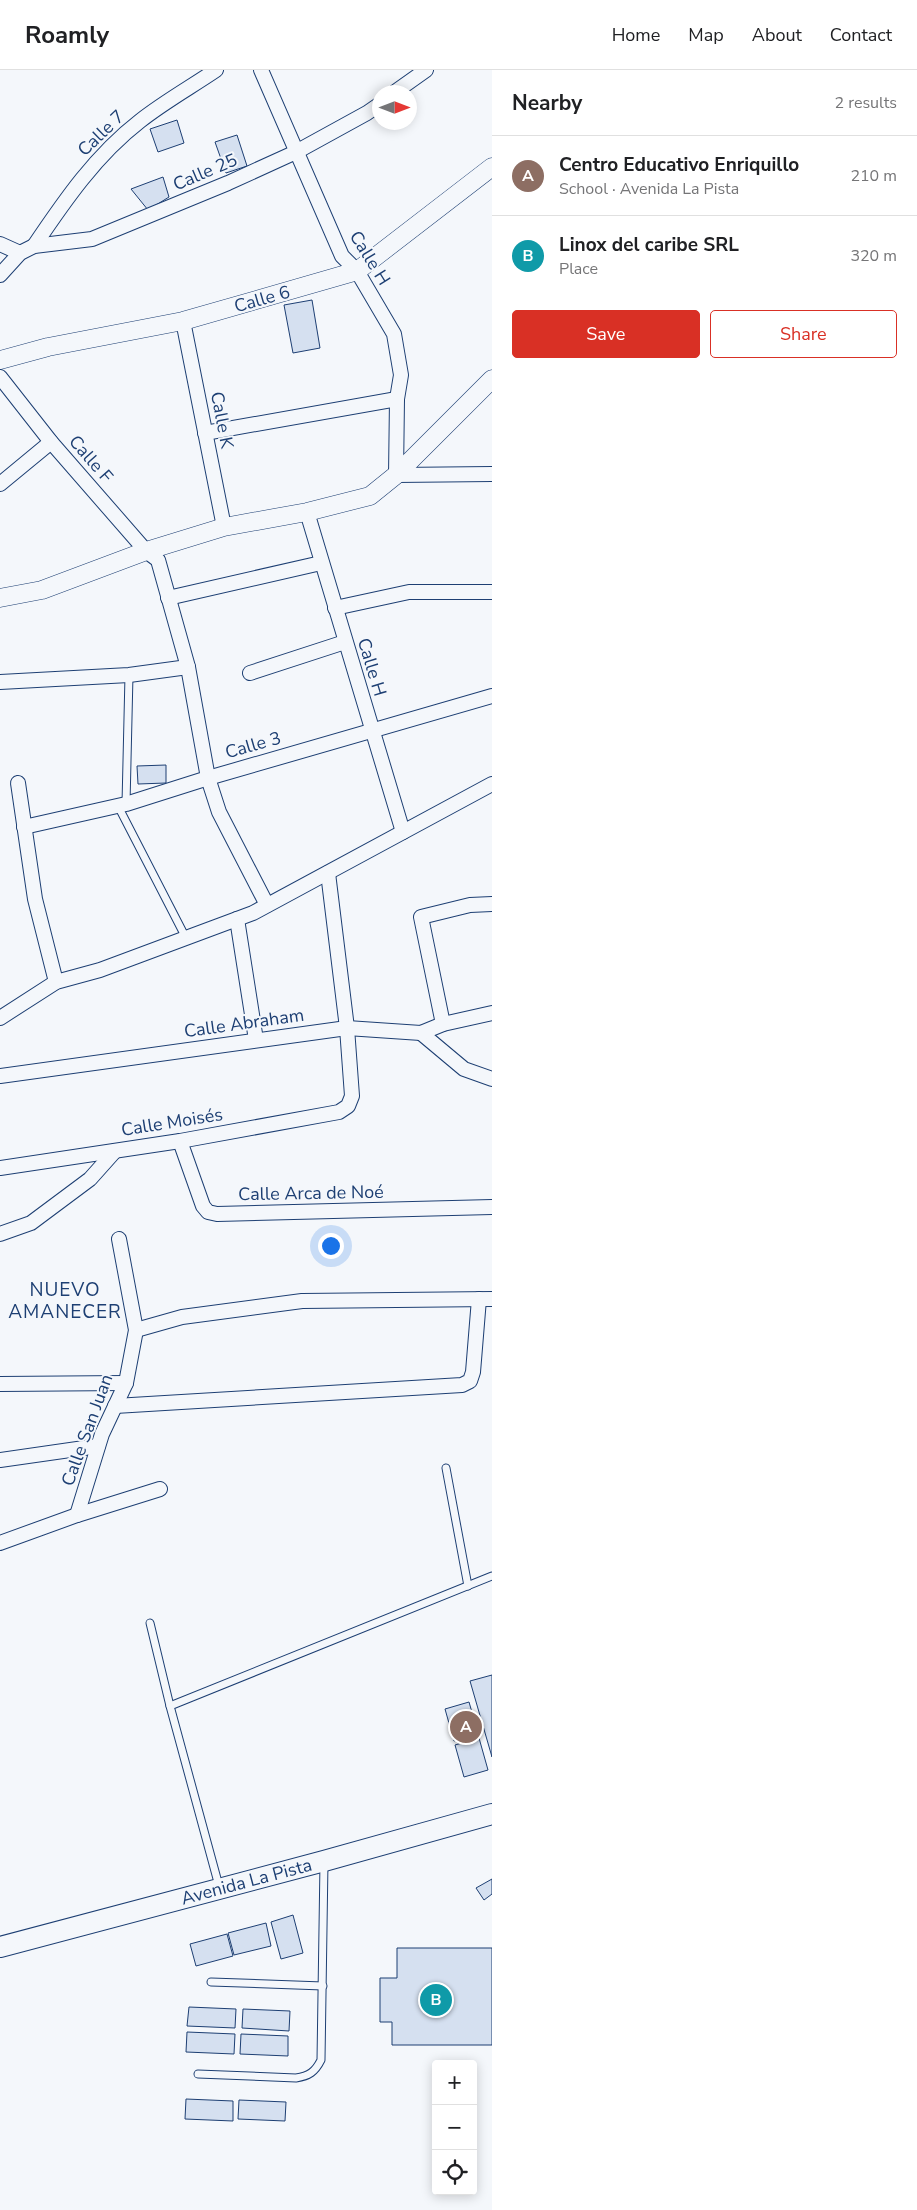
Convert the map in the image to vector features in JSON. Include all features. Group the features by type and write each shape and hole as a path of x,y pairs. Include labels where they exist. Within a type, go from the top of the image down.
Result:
{"main road":[{"name":"Avenida La Pista","path":"0,1947 324,1862 492,1814"}],"street":[{"name":"Calle 7","path":"34,246 70,193 101,157 139,121 216,70"},
{"name":"Calle H","path":"261,70 342,256 357,271 394,334 401,375 397,399 396,475"},
{"path":"405,85 426,70"},
{"name":"Calle 25","path":"34,246 92,240 228,183 296,152 372,110"},
{"name":"Calle 6","path":"0,360 48,347 183,321 357,271 492,167"},
{"path":"0,244 20,253"},
{"path":"0,275 20,253 34,246"},
{"name":"Calle K","path":"183,321 224,527"},
{"name":"Calle F","path":"0,377 51,442 152,556"},
{"path":"0,598 42,590 152,556 224,527 307,512 370,496 396,475 492,379"},
{"path":"206,433 397,399"},
{"path":"0,484 51,442"},
{"path":"396,475 492,474"},
{"name":"Calle H","path":"307,512 402,832"},
{"path":"152,556 168,598 188,667 208,778 219,812 267,905"},
{"path":"168,598 321,563"},
{"path":"335,608 409,592 492,592"},
{"path":"250,673 345,642"},
{"path":"0,682 128,675 188,667"},
{"name":"Calle 3","path":"24,827 122,805 208,778 492,696"},
{"path":"18,783 35,898 56,982"},
{"path":"0,1018 56,982 100,970 237,919 267,905 492,784"},
{"path":"328,873 347,1028"},
{"path":"443,1024 421,917 470,905 492,904"},
{"path":"237,919 256,1040"},
{"name":"Calle Abraham","path":"0,1076 347,1028 421,1033 443,1024 492,1013"},
{"name":"Calle Moisés","path":"0,1168 180,1141 339,1112 348,1106 352,1096 347,1028"},
{"path":"421,1033 464,1069 492,1079"},
{"name":"Calle Arca de Noé","path":"180,1141 203,1206 208,1212 216,1214 492,1207"},
{"path":"0,1234 31,1223 90,1179 115,1151"},
{"name":"Calle San Juan","path":"77,1515 98,1446 126,1383 136,1330 119,1239"},
{"path":"115,1406 462,1385 470,1381 473,1372 485,1299 302,1301 182,1317 136,1330"},
{"path":"0,1384 126,1383"},
{"path":"0,1460 98,1446"},
{"path":"0,1543 77,1515 160,1489"}],"lane":[{"path":"128,675 122,805 186,938"},
{"path":"446,1468 468,1586"},
{"path":"170,1706 492,1576"},
{"path":"150,1623 170,1706 220,1888"},
{"path":"198,2074 296,2078 310,2075 316,2069 321,2060 324,1862"},
{"path":"211,1982 323,1986"}],"building":[{"path":"177,120 184,143 158,152 150,129"},
{"path":"237,135 247,166 226,173 215,142"},
{"path":"163,177 169,197 148,210 131,189"},
{"path":"312,300 320,348 293,353 284,305"},
{"path":"166,765 166,783 138,784 137,766"},
{"path":"492,1675 492,1757 470,1681"},
{"path":"469,1702 478,1733 454,1741 445,1709"},
{"path":"479,1738 488,1770 464,1777 455,1745"},
{"path":"492,1879 492,1894 484,1900 476,1888"},
{"path":"293,1915 303,1953 281,1959 271,1922"},
{"path":"266,1923 271,1946 234,1955 228,1933"},
{"path":"227,1934 233,1956 196,1966 190,1944"},
{"path":"397,1948 492,1948 492,2045 392,2045 392,2022 380,2022 380,1978 397,1978"},
{"path":"189,2007 236,2009 235,2028 187,2026"},
{"path":"243,2009 290,2011 289,2031 242,2028"},
{"path":"187,2032 235,2034 234,2054 186,2052"},
{"path":"241,2034 288,2036 288,2056 240,2054"},
{"path":"186,2099 233,2101 233,2121 185,2119"},
{"path":"239,2100 286,2102 285,2121 238,2119"}],"place":[{"name":"Centro Educativo Enriquillo","path":"466,1727"},
{"name":"Linox del caribe SRL","path":"436,2000"}],"district":[{"name":"NUEVO AMANECER","path":"65,1301"}]}
